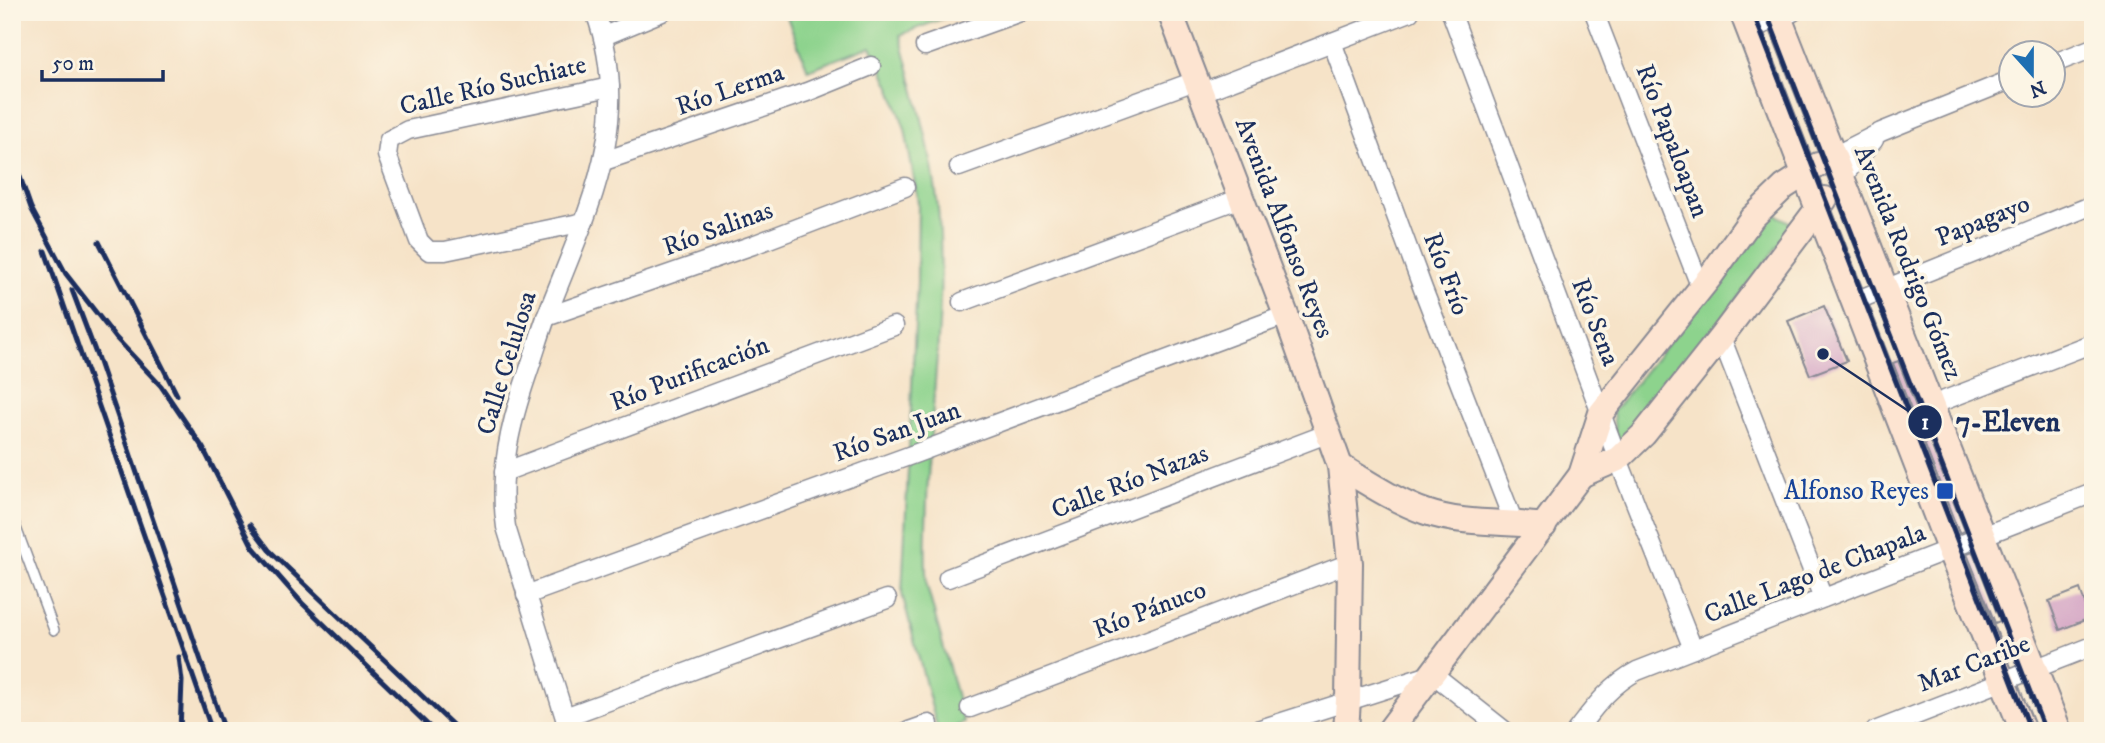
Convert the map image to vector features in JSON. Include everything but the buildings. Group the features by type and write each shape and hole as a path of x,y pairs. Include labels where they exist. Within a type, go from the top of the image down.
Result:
{"street":[{"name":"Calle Celulosa","path":"567,724 506,527 503,504 504,472 516,408 546,317 584,222 604,161 610,87 604,36 595,12"},
{"path":"604,36 662,12"},
{"path":"925,46 1020,12"},
{"name":"Avenida Alfonso Reyes","path":"1170,12 1286,315 1340,466 1350,563 1346,731"},
{"path":"959,167 1332,42 1410,12"},
{"name":"Río Sena","path":"1451,12 1618,460 1693,649"},
{"name":"Río Papaloapan","path":"1594,12 1701,288"},
{"path":"1783,14 1746,21 2020,730"},
{"name":"Avenida Rodrigo Gómez","path":"1783,14 1838,166 2059,731"},
{"name":"Río Frío","path":"1332,42 1423,289 1514,523"},
{"path":"2066,59 2093,48"},
{"name":"Río Lerma","path":"604,161 807,92 872,66"},
{"path":"1581,475 1618,460 1644,434 1818,208 1838,166 1881,132 1996,86"},
{"name":"Calle Río Suchiate","path":"584,222 445,251 429,251 419,240 387,156 389,140 408,130 610,87"},
{"path":"1389,731 1581,475 1601,413 1701,288 1752,218 1769,198 1804,173 1838,166"},
{"name":"Río Salinas","path":"546,317 753,245 905,187"},
{"path":"961,302 1241,198"},
{"name":"Papagayo","path":"1854,301 2093,205"},
{"name":"Río San Juan","path":"526,595 930,449 1286,315"},
{"name":"Río Purificación","path":"504,472 894,326"},
{"path":"1721,337 1823,598"},
{"path":"1932,405 2093,343"},
{"name":"Calle Río Nazas","path":"948,578 1329,433"},
{"path":"1340,466 1377,489 1428,512 1469,520 1544,526"},
{"name":"Calle Lago de Chapala","path":"1576,731 1607,692 1621,679 1637,671 2093,493"},
{"name":"Río Pánuco","path":"970,708 1350,563"},
{"path":"567,724 887,599"},
{"name":"Mar Caribe","path":"1875,731 2093,646"},
{"path":"1254,731 1433,674"},
{"path":"1433,674 1505,731"},
{"path":"909,731 929,724"}],"lane":[{"path":"12,517 54,630"}],"green space":[{"path":"785,12 954,14 900,35 931,158 940,234 940,301 925,554 927,586 964,723 946,731 938,731 902,594 917,282 918,202 905,129 892,91 871,46 808,70"},
{"path":"1772,212 1794,225 1624,447 1615,434 1613,412"}],"railway":[{"path":"1753,12 2031,731"},
{"path":"1766,12 2045,731"},
{"path":"12,154 31,208 66,274 116,338 161,386 203,448 253,547 302,603 434,731"},
{"path":"99,242 177,395"},
{"path":"45,251 212,731"},
{"path":"72,290 225,731"},
{"path":"250,525 269,550 459,731"},
{"path":"179,657 182,681 180,731"}],"place":[{"name":"7-Eleven","path":"1823,354"},
{"name":"Alfonso Reyes","path":"1945,491"}]}
